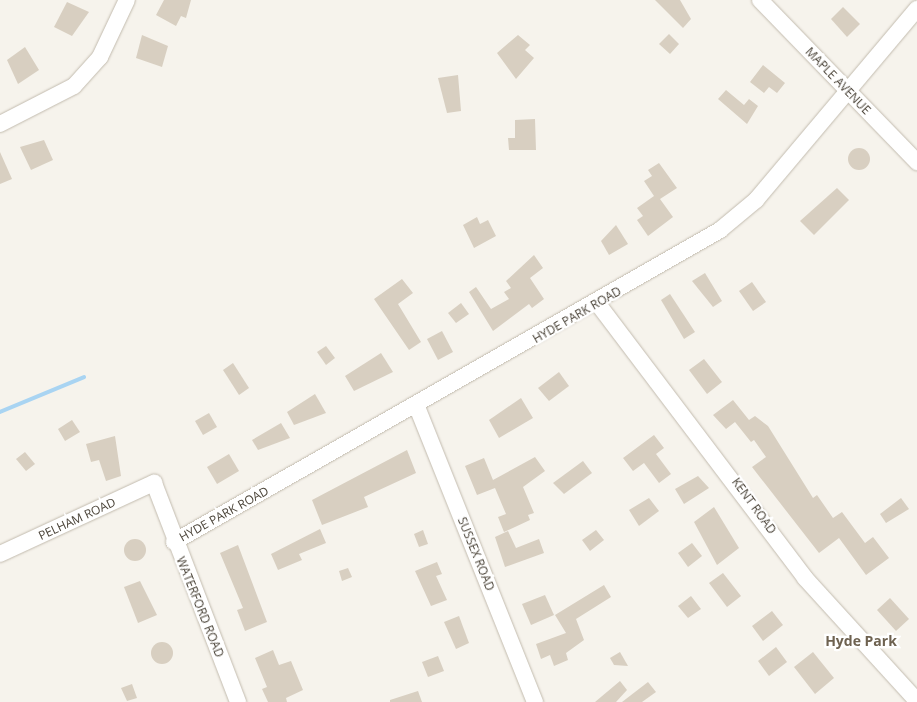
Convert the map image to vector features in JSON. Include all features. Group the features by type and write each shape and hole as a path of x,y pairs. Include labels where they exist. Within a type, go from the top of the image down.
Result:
{"street":[{"path":"0,124 74,86 100,57 127,0"},
{"name":"MAPLE AVENUE","path":"760,0 917,162"},
{"name":"HYDE PARK ROAD","path":"174,542 598,304 738,218 848,92 917,9"},
{"name":"KENT ROAD","path":"598,304 805,578 917,701"},
{"name":"SUSSEX ROAD","path":"417,406 535,702"},
{"name":"WATERFORD ROAD","path":"154,483 174,542 238,702"},
{"name":"PELHAM ROAD","path":"0,554 154,483"}],"building":[{"path":"164,0 191,0 186,18 181,16 176,26 156,15"},
{"path":"655,0 680,0 691,19 683,28"},
{"path":"67,2 89,12 72,36 54,27"},
{"path":"843,7 860,24 847,37 831,19"},
{"path":"669,34 679,44 670,54 659,44"},
{"path":"142,35 168,46 162,67 136,58"},
{"path":"518,35 530,45 525,50 534,58 516,79 497,53"},
{"path":"25,47 39,70 18,84 7,60"},
{"path":"763,65 785,83 777,93 769,87 764,93 750,82"},
{"path":"458,75 461,111 447,113 438,78"},
{"path":"726,90 744,105 749,99 758,106 747,124 718,99"},
{"path":"535,119 536,150 509,150 508,138 515,138 515,120"},
{"path":"44,140 53,160 31,170 20,147"},
{"path":"855,148 863,148 870,155 870,163 863,170 855,170 848,163 848,155"},
{"path":"0,152 12,179 0,184"},
{"path":"659,163 677,188 660,199 673,217 648,236 637,220 643,216 637,208 654,196 644,181 652,176 648,170"},
{"path":"837,188 849,200 814,235 800,221"},
{"path":"477,217 480,224 488,220 496,236 474,248 463,225"},
{"path":"616,225 628,244 609,255 601,241"},
{"path":"534,255 543,268 530,278 544,299 532,308 529,304 493,331 469,292 476,287 491,309 509,299 504,292 511,288 506,281"},
{"path":"705,273 722,301 713,307 692,281"},
{"path":"402,279 413,293 398,304 421,342 409,350 374,299"},
{"path":"752,282 766,302 753,311 739,291"},
{"path":"670,294 695,332 684,339 661,300"},
{"path":"461,303 469,314 456,323 448,313"},
{"path":"442,331 453,352 438,360 427,339"},
{"path":"326,346 335,358 326,365 317,352"},
{"path":"381,353 393,372 354,391 345,376"},
{"path":"704,359 722,382 707,394 689,370"},
{"path":"233,363 249,388 239,395 223,370"},
{"path":"559,372 569,386 549,401 538,388"},
{"path":"315,394 326,413 294,425 287,412"},
{"path":"521,398 533,418 499,438 489,420"},
{"path":"733,400 749,420 755,416 768,426 813,498 817,495 833,518 842,512 865,543 873,537 889,558 866,575 839,538 819,553 752,467 766,457 754,440 751,442 735,422 726,429 713,415"},
{"path":"209,413 217,427 203,435 195,421"},
{"path":"72,420 80,432 65,441 58,429"},
{"path":"281,423 290,438 258,450 252,440"},
{"path":"654,435 664,448 656,454 671,474 659,483 644,463 633,471 623,458"},
{"path":"115,436 121,476 106,481 99,460 91,462 86,444"},
{"path":"407,450 416,473 364,497 368,507 322,525 312,500"},
{"path":"25,452 35,464 26,471 16,459"},
{"path":"229,454 239,471 217,484 207,467"},
{"path":"535,457 545,471 523,487 534,513 528,515 530,520 504,532 498,517 506,514 495,488 477,495 465,466 484,458 493,480"},
{"path":"583,461 592,473 564,494 553,483"},
{"path":"698,476 709,488 684,504 675,489"},
{"path":"649,498 659,511 639,526 629,510"},
{"path":"901,498 909,509 886,523 880,514"},
{"path":"714,507 739,548 717,565 694,522"},
{"path":"320,529 326,543 299,554 302,560 278,570 271,554"},
{"path":"423,530 428,544 419,547 414,534"},
{"path":"596,530 604,540 590,551 582,540"},
{"path":"508,531 516,548 539,539 544,553 505,567 495,537"},
{"path":"135,539 143,542 146,550 143,558 135,561 127,558 124,550 127,542"},
{"path":"692,543 702,556 688,567 678,553"},
{"path":"238,545 267,622 245,631 237,610 243,608 220,553"},
{"path":"437,562 442,574 436,576 447,600 431,606 415,571"},
{"path":"348,568 352,577 342,581 339,571"},
{"path":"723,573 741,596 727,607 709,583"},
{"path":"140,581 157,615 138,623 124,587"},
{"path":"604,585 611,597 576,619 584,640 566,653 568,660 554,666 550,655 541,659 536,644 566,633 555,615"},
{"path":"545,595 554,615 531,625 522,604"},
{"path":"691,596 701,609 688,618 678,606"},
{"path":"890,598 909,619 896,631 877,610"},
{"path":"772,611 783,625 763,641 752,626"},
{"path":"459,616 469,643 456,649 444,622"},
{"path":"162,642 170,645 173,653 170,661 162,664 154,661 151,653 154,645"},
{"path":"776,647 787,662 769,676 758,661"},
{"path":"273,650 279,665 291,661 303,690 286,698 287,702 268,702 262,689 267,687 255,658"},
{"path":"620,652 628,666 614,665 610,658"},
{"path":"813,652 834,678 815,694 794,667"},
{"path":"438,656 444,671 428,677 422,662"},
{"path":"620,681 627,690 616,702 595,702"},
{"path":"648,682 656,692 642,702 622,702"},
{"path":"132,684 137,698 127,701 121,688"},
{"path":"418,691 422,702 390,702 390,700"}],"waterway":[{"path":"0,412 84,377"}],"district":[{"name":"Hyde Park","path":"861,641"}]}
